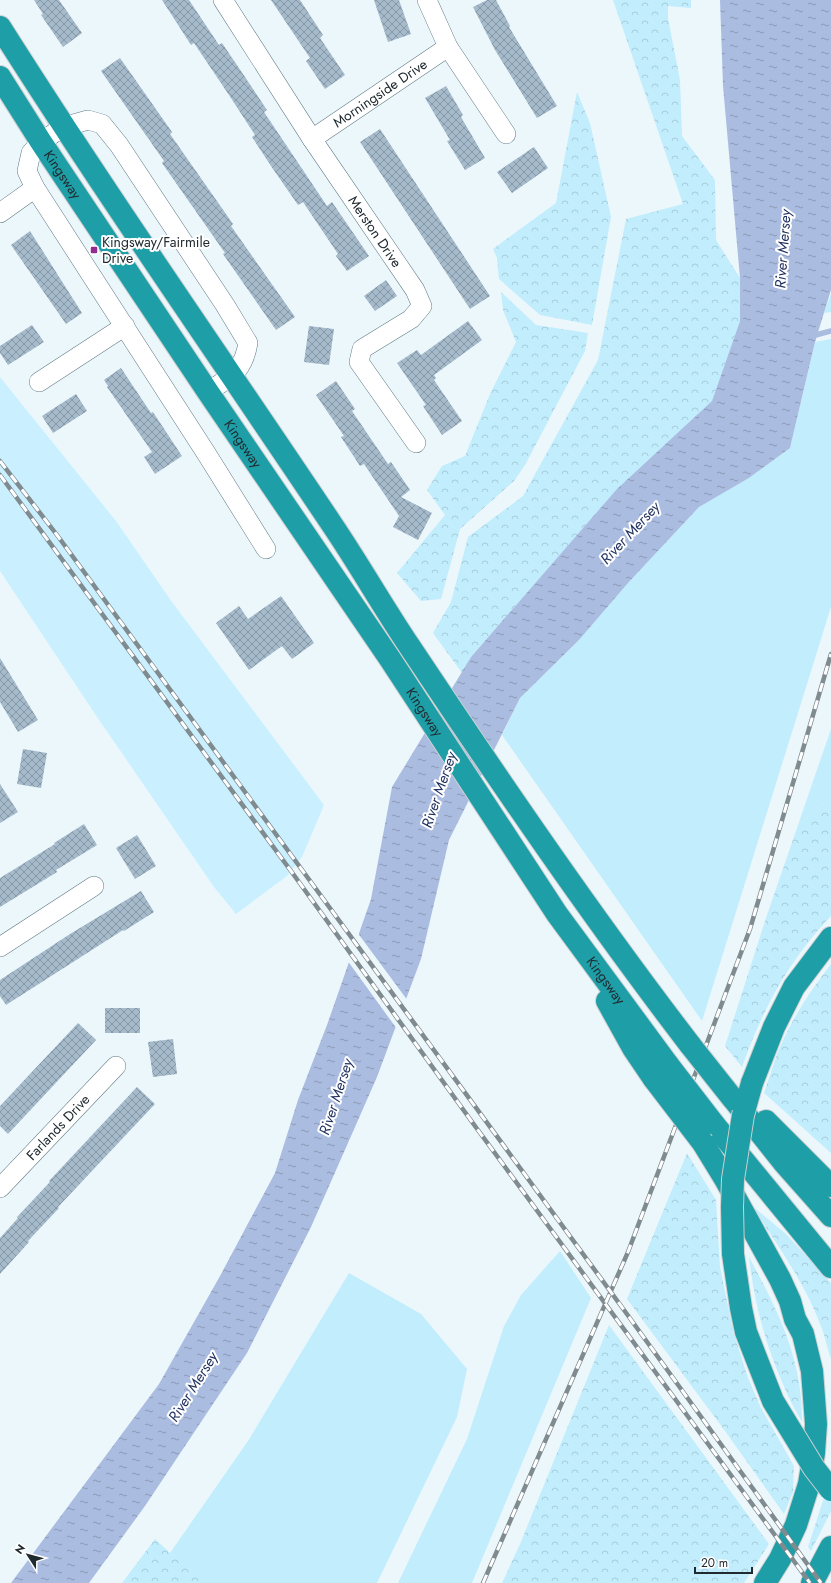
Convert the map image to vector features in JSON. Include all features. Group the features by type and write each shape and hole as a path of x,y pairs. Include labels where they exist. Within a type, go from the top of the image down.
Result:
{"highway":[{"name":"Kingsway","path":"0,27 63,127 335,530 408,644 536,833 632,967 678,1028 735,1095"},
{"name":"Kingsway","path":"0,77 41,142 208,392 390,659 662,1072 713,1123 831,1267"},
{"path":"831,938 794,987 767,1043 743,1115 733,1179 732,1207 733,1254 746,1332 763,1380 782,1419 814,1468 831,1490"},
{"path":"662,1072 770,1258 790,1301 795,1319 803,1334 812,1371 815,1400 815,1443 809,1484 796,1525 780,1560 765,1583"},
{"path":"735,1095 831,1186"},
{"path":"735,1095 784,1163 831,1216"},
{"path":"812,1583 831,1547"}],"street":[{"name":"Merston Drive","path":"223,0 312,139 415,290 422,306 412,319 362,349 359,362 416,443"},
{"path":"427,0 448,47 506,134"},
{"name":"Morningside Drive","path":"312,139 448,47"},
{"path":"41,142 63,127 88,120 102,124 119,145 225,305 248,343 245,358 239,368 231,376 208,392"},
{"name":"Kingsway","path":"41,142 31,153 27,171 35,188 266,549"},
{"path":"0,213 35,188"},
{"path":"39,382 124,326"},
{"path":"0,947 94,886"},
{"name":"Farlands Drive","path":"0,1188 116,1066"}],"shaded area":[{"path":"0,377 116,521 172,602 324,805 302,857 287,876 236,914 214,887 97,717 0,571"}],"green space":[{"path":"613,0 691,0 691,8 668,6 668,18 680,80 682,136 715,180 716,240 740,278 740,321 712,402 617,490 471,657 462,673 433,633 451,602 468,537 523,496 598,360 626,219 683,204"},
{"path":"577,92 590,123 611,217 592,325 540,315 499,279 497,258 493,249 556,203"},
{"path":"501,292 536,325 588,333 585,351 525,465 514,481 460,529 441,599 421,601 397,573 445,515 427,490 442,466 465,456 490,394 516,342 503,310"},
{"path":"831,294 831,312 824,313"},
{"path":"831,339 831,607 702,1021 502,735 520,698 579,640 628,583 700,506 749,478 790,448 815,342"},
{"path":"831,729 831,797 798,825"},
{"path":"831,797 831,916 802,950 778,987 758,1026 742,1067 725,1046 767,915 798,825"},
{"path":"831,964 831,1153 764,1093 781,1044 793,1020 807,997"},
{"path":"687,1153 716,1200 720,1267 733,1331 748,1378 761,1408 794,1466 793,1492 784,1514 725,1431 627,1299"},
{"path":"751,1205 786,1234 831,1283 831,1359 822,1328 806,1293 789,1263"},
{"path":"560,1251 591,1298 472,1583 398,1583 467,1439 504,1326 521,1295"},
{"path":"749,1257 770,1297 787,1336 798,1378 802,1422 785,1389 766,1338 757,1306"},
{"path":"349,1273 421,1314 467,1369 457,1417 377,1583 200,1583 170,1553 248,1441"},
{"path":"609,1325 769,1544 744,1583 502,1583 520,1544"},
{"path":"831,1476 831,1511 811,1551 808,1547"},
{"path":"155,1539 200,1581 201,1583 122,1583"}],"water":[{"name":"River Mersey","path":"720,0 831,0 831,290 815,342 790,448 749,478 699,507 628,583 579,640 520,698 449,840 421,959 377,1077 311,1227 247,1353 145,1506 89,1583 11,1583 159,1384 220,1276 275,1173 298,1100 327,1025 371,899 392,787 471,657 617,489 712,401 740,321 740,278 723,86"}],"pier":[{"path":"357,932 408,1001 397,1029 347,960"}],"building":[{"path":"34,0 59,0 82,33 63,47 41,15 43,14"},
{"path":"162,0 189,0 219,45 222,43 241,71 267,110 264,112 327,206 332,202 369,256 347,271 336,256 338,254 303,202 298,205 271,166 252,137 255,135 229,95 194,43 191,45"},
{"path":"271,0 300,0 323,35 320,38 345,75 325,89 306,61 310,58"},
{"path":"374,0 399,0 411,34 388,42"},
{"path":"487,0 496,0 510,26 509,27 557,106 537,118 495,50 473,7"},
{"path":"120,58 172,132 170,134 233,224 231,226 295,317 276,330 223,254 225,253 162,163 164,161 101,71"},
{"path":"446,86 463,115 461,117 485,158 465,170 447,141 450,140 425,98"},
{"path":"380,129 490,296 470,309 360,142"},
{"path":"534,147 548,168 512,193 497,172"},
{"path":"30,231 82,313 66,324 11,245"},
{"path":"386,280 397,296 375,311 364,296"},
{"path":"468,321 482,340 434,375 436,378 434,380 462,421 442,435 423,406 426,405 397,363 417,350 421,355"},
{"path":"32,325 44,342 8,365 0,353 0,346"},
{"path":"309,326 334,329 329,365 304,362"},
{"path":"121,368 151,413 153,412 182,456 155,474 144,457 152,452 107,387 108,386 104,380"},
{"path":"336,381 355,409 352,411 388,464 391,462 410,490 401,497 432,513 418,540 393,527 399,516 364,464 360,466 341,437 344,436 316,395"},
{"path":"76,394 87,411 53,433 42,416"},
{"path":"281,596 314,643 292,659 282,646 249,670 216,623 239,606 248,619"},
{"path":"0,658 38,720 18,732 0,702"},
{"path":"23,749 47,753 41,788 17,784"},
{"path":"0,784 18,812 0,823"},
{"path":"84,824 97,845 56,870 57,872 0,907 0,878"},
{"path":"137,835 156,866 135,879 116,848"},
{"path":"141,891 154,912 124,931 123,930 6,1005 0,996 0,980 70,934"},
{"path":"105,1008 140,1008 140,1033 105,1033"},
{"path":"78,1023 96,1040 8,1134 0,1126 0,1106"},
{"path":"173,1039 177,1074 153,1077 148,1042"},
{"path":"137,1087 155,1104 58,1207 59,1208 0,1274 0,1238 18,1218 17,1217 50,1182 49,1181"}],"waterway":[{"path":"812,336 831,331"}],"railway":[{"path":"0,461 57,535 624,1310 821,1583"},
{"path":"0,475 291,871 475,1126 810,1583"},
{"path":"483,1583 628,1252 750,929 831,654"}],"place":[{"name":"Kingsway/Fairmile Drive","path":"94,250"}]}
